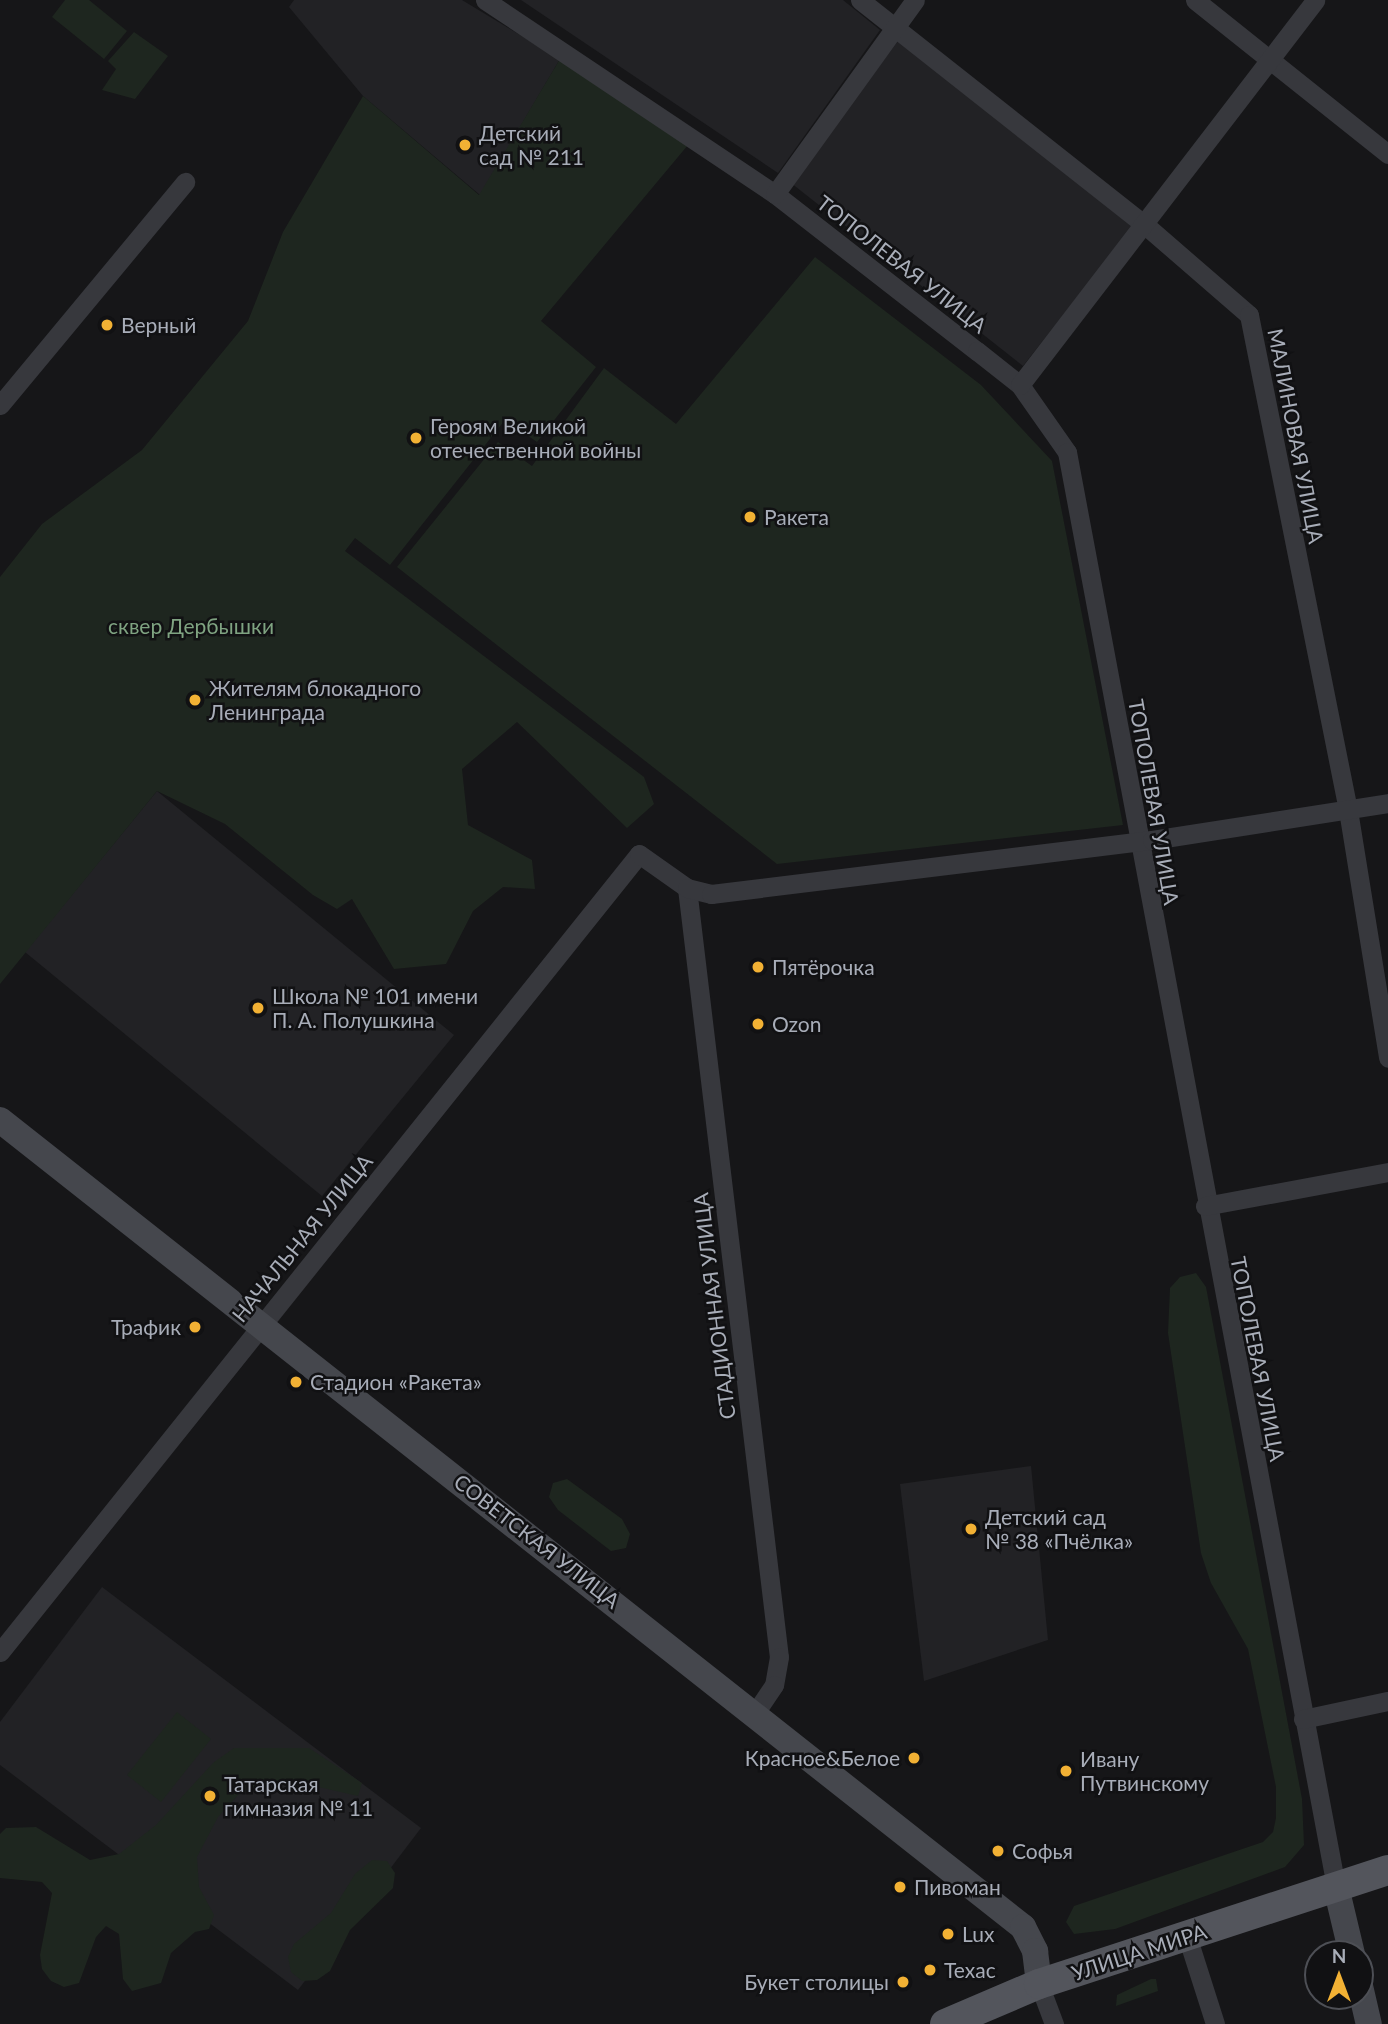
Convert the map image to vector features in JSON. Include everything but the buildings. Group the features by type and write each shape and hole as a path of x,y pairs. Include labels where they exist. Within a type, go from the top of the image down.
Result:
{"main road":[{"name":"УЛИЦА МИРА","path":"945,2024 1039,1984 1388,1870"}],"street":[{"name":"ТОПОЛЕВАЯ УЛИЦА","path":"485,0 775,194 1020,385 1067,452 1205,1206 1336,1887"},
{"name":"МАЛИНОВАЯ УЛИЦА","path":"859,0 1144,224 1249,316 1348,810 1388,1058"},
{"path":"775,194 915,0"},
{"path":"1195,0 1388,154"},
{"path":"1020,385 1315,0"},
{"path":"0,405 185,182"},
{"path":"687,888 711,894 1137,840 1388,803"},
{"name":"НАЧАЛЬНАЯ УЛИЦА","path":"0,1651 639,854 687,888"},
{"name":"СТАДИОННАЯ УЛИЦА","path":"687,888 779,1657 774,1685 756,1712"},
{"name":"СОВЕТСКАЯ УЛИЦА","path":"0,1120 756,1712 1023,1927 1035,1951 1039,1984"},
{"path":"1205,1206 1388,1172"},
{"path":"1303,1719 1388,1701"},
{"path":"1336,1887 1349,1940"},
{"path":"1187,1936 1214,2024"},
{"path":"1039,1984 1054,2024"}],"shaded area":[{"name":"Детский сад № 211","path":"294,0 462,0 560,59 480,195 363,96 289,7"},
{"path":"521,0 843,0 880,30 778,173"},
{"path":"898,41 1133,226 1023,366 791,183"},
{"name":"Школа № 101 имени П. А. Полушкина","path":"157,791 454,1035 322,1196 25,952"},
{"name":"Детский сад № 38 «Пчёлка»","path":"1031,1466 1048,1640 924,1681 900,1484"},
{"name":"Татарская гимназия № 11","path":"102,1587 421,1828 298,1990 0,1765 0,1722"}],"green space":[{"path":"65,0 89,0 127,31 104,59 52,17"},
{"path":"134,32 168,56 135,99 102,90 116,69 108,61"},
{"name":"сквер Дербышки","path":"560,59 688,145 541,321 596,367 537,442 505,420 390,565 355,538 345,551 644,777 654,804 627,828 517,722 462,769 468,825 532,860 535,889 503,887 473,911 446,964 394,969 352,899 337,909 313,895 225,824 157,791 0,984 0,577 42,524 142,450 248,321 283,232 363,96 479,195"},
{"name":"Ракета","path":"815,257 981,385 1052,461 1123,825 777,864 397,567 498,442 532,466 604,368 676,424"},
{"path":"1196,1273 1206,1287 1302,1799 1304,1845 1285,1867 1115,1929 1074,1934 1066,1922 1074,1906 1263,1842 1273,1832 1276,1818 1276,1787 1248,1649 1211,1583 1201,1553 1168,1333 1170,1288 1180,1277"},
{"path":"567,1479 622,1519 630,1534 626,1548 611,1551 558,1510 549,1497 553,1483"},
{"path":"177,1712 211,1739 161,1802 127,1775"},
{"path":"234,1748 309,1748 362,1783 358,1796 301,1783 271,1783 239,1794 218,1817 197,1857 199,1887 214,1915 209,1929 195,1932 171,1953 161,1983 132,1991 123,1979 119,1934 106,1926 96,1937 79,1983 64,1987 51,1981 42,1969 40,1955 52,1893 42,1882 0,1878 0,1834 6,1828 36,1827 90,1860 119,1854 156,1825 213,1763"},
{"path":"372,1860 387,1861 395,1873 393,1888 350,1930 330,1971 317,1980 302,1981 291,1972 288,1957 294,1944 331,1913 355,1874"},
{"path":"1156,1979 1158,1991 1116,2006 1117,1995"}],"place":[{"name":"Детский сад № 211","path":"465,145"},
{"name":"Верный","path":"107,325"},
{"name":"Героям Великой отечественной войны","path":"416,438"},
{"name":"Ракета","path":"750,517"},
{"name":"Жителям блокадного Ленинграда","path":"195,700"},
{"name":"Пятёрочка","path":"758,967"},
{"name":"Школа № 101 имени П. А. Полушкина","path":"258,1008"},
{"name":"Ozon","path":"758,1024"},
{"name":"Трафик","path":"195,1327"},
{"name":"Стадион «Ракета»","path":"296,1382"},
{"name":"Детский сад № 38 «Пчёлка»","path":"971,1529"},
{"name":"Красное&Белое","path":"914,1758"},
{"name":"Ивану Путвинскому","path":"1066,1771"},
{"name":"Татарская гимназия № 11","path":"210,1796"},
{"name":"Софья","path":"998,1851"},
{"name":"Пивоман","path":"900,1887"},
{"name":"Lux","path":"948,1934"},
{"name":"Техас","path":"930,1970"},
{"name":"Букет столицы","path":"903,1982"}]}
